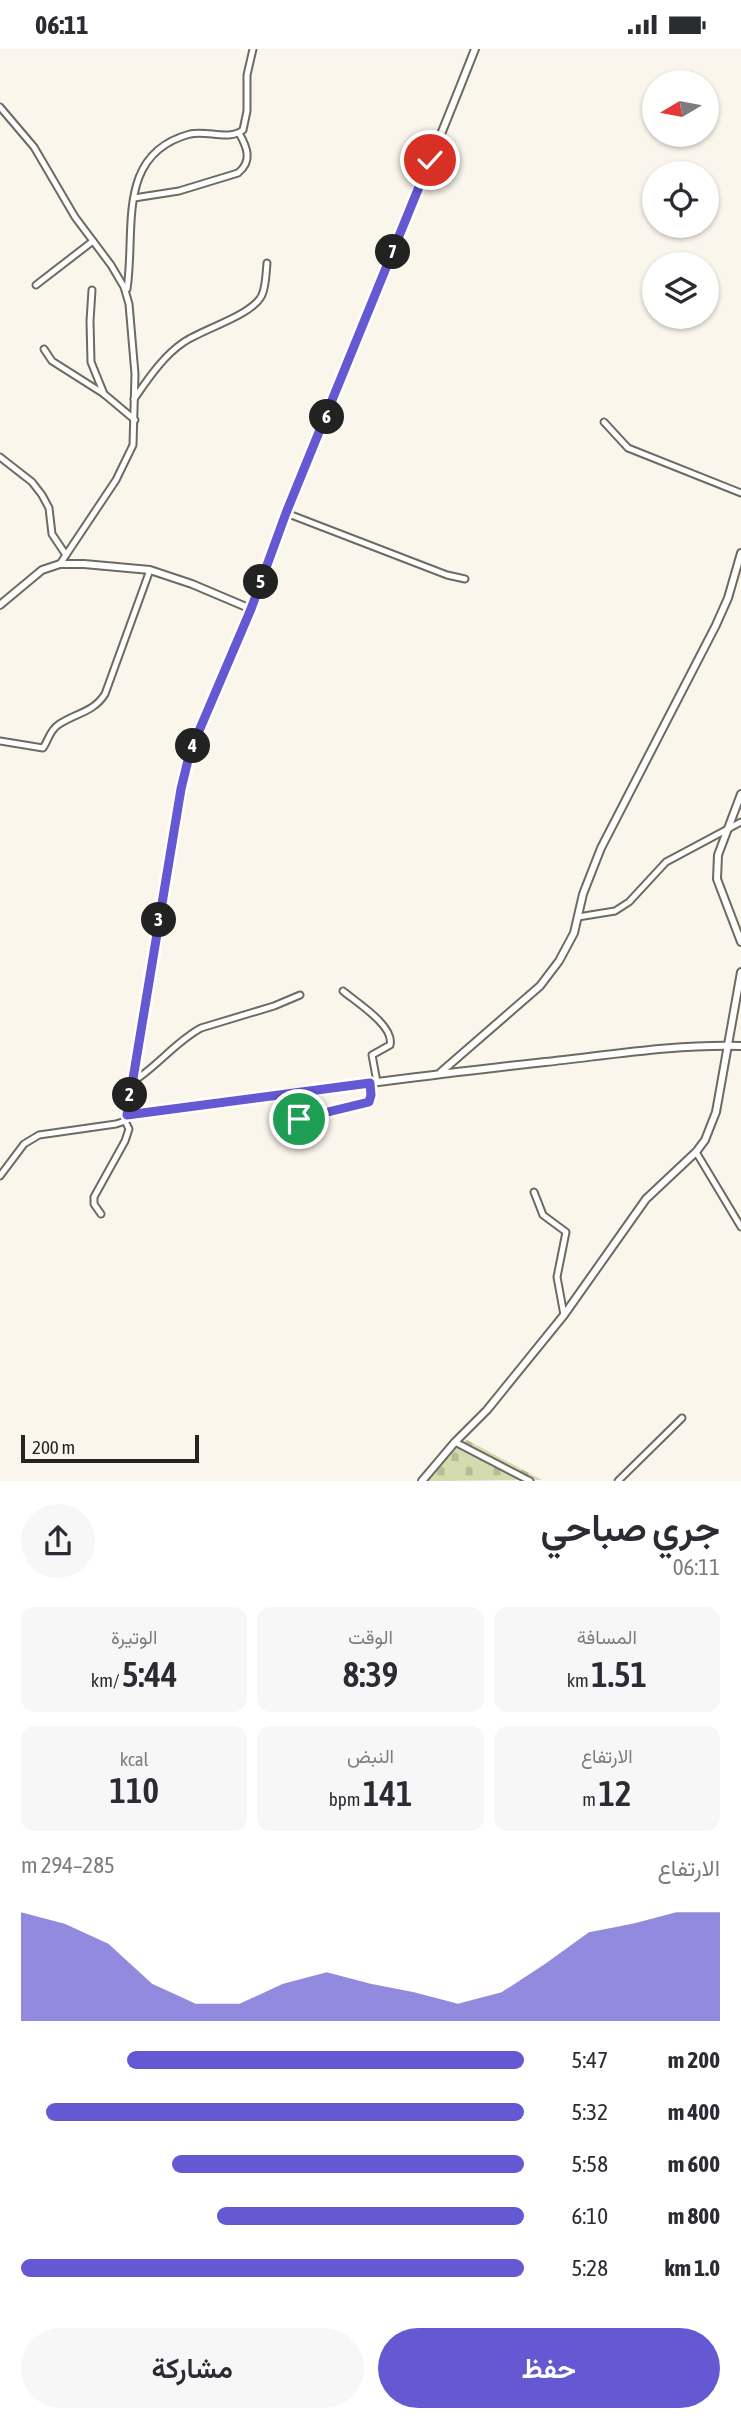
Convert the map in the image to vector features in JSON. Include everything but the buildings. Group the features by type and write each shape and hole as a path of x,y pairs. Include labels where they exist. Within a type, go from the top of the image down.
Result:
{"street":[{"path":"60,564 116,480 133,445 134,347 127,292 134,198 141,168 164,146 183,136 197,132 239,133 243,130 247,120 247,75 253,49"},
{"path":"102,1214 94,1204 94,1197 129,1129 126,1118 131,1083 190,752 251,609 286,513 475,49"},
{"path":"0,107 34,147 75,217 111,265 127,292"},
{"path":"134,198 178,191 242,171 248,162 248,155 239,133"},
{"path":"36,285 93,241"},
{"path":"134,399 154,371 178,346 242,313 258,301 263,291 267,263"},
{"path":"93,290 90,321 91,362 104,394"},
{"path":"44,349 52,361 104,394 135,420"},
{"path":"604,422 628,448 741,493"},
{"path":"0,457 32,482 42,495 49,508 52,534 66,555"},
{"path":"286,513 447,575 465,579"},
{"path":"440,1073 540,986 568,947 591,870 716,625 728,598 741,553"},
{"path":"0,605 38,573 60,564 107,565 150,570 251,609"},
{"path":"0,741 43,748 55,727 90,710 102,699 150,570"},
{"path":"741,794 718,855 718,879 741,942"},
{"path":"578,917 615,911 629,902 666,862 741,822"},
{"path":"422,1481 487,1410 564,1315 646,1199 696,1152 705,1140 716,1112 741,972"},
{"path":"279,1127 369,1102 373,1083 372,1055 390,1045 392,1038 377,1019 343,991"},
{"path":"131,1083 201,1028 274,1006 300,995"},
{"path":"0,1176 24,1145 39,1135 116,1124 126,1118 440,1073 672,1048 741,1046"},
{"path":"696,1152 741,1227"},
{"path":"534,1192 543,1215 566,1232 557,1276 564,1315"},
{"path":"618,1481 682,1418"},
{"path":"455,1442 530,1481"}],"green space":[{"path":"467,1440 542,1480 424,1481 459,1443"}],"route":[{"path":"299,1119 369,1102 370,1083 127,1115 181,789 190,752 251,609 286,513 430,160"}]}
